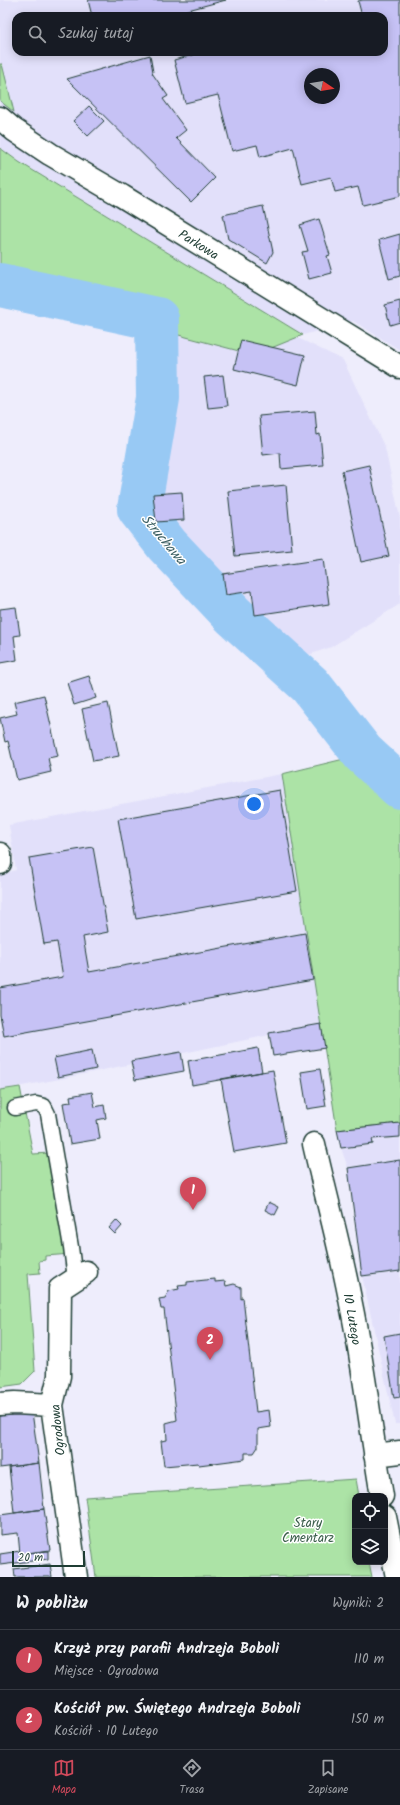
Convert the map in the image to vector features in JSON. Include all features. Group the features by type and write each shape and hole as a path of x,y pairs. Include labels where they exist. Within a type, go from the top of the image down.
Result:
{"street":[{"name":"Parkowa","path":"0,118 14,130 50,154 122,196 400,367"},
{"path":"0,854 0,863"},
{"name":"10 Lutego","path":"314,1144 328,1206 337,1236 352,1305 381,1493"},
{"name":"Ogrodowa","path":"76,1577 52,1405 59,1376 60,1289 80,1276"},
{"path":"0,1404 15,1403 52,1405"},
{"path":"375,1455 400,1452"},
{"path":"387,1529 397,1577"}],"lane":[{"path":"16,1108 36,1104 44,1106 48,1114 71,1247 80,1276"}],"shaded area":[{"path":"0,0 400,0 400,350 353,321 303,335 19,162 0,148"},
{"path":"170,317 257,322 302,340 343,360 385,448 400,518 400,604 331,647 300,658 226,595 146,504"},
{"path":"282,774 321,1024 60,1079 0,1090 0,875 16,870 9,825"},
{"path":"400,1123 400,1424 395,1424 362,1276 348,1168 337,1130"}],"green space":[{"path":"0,64 2,64 14,112 0,101"},
{"path":"0,148 19,162 303,335 254,355 9,290 0,307"},
{"path":"344,759 400,798 400,1123 337,1130 282,774"},
{"path":"20,1087 33,1154 50,1153 71,1254 45,1256 45,1260 39,1261 40,1273 28,1274 35,1371 22,1384 0,1387 0,1090"},
{"name":"Stary Cmentarz","path":"356,1479 358,1493 352,1493 352,1565 370,1565 372,1577 96,1577 85,1497"}],"building":[{"path":"88,0 226,0 180,12 91,12"},
{"path":"400,0 400,196 363,205 358,187 335,192 331,177 302,184 293,148 260,157 257,145 232,151 218,95 185,103 174,60 189,56 388,56 388,12 361,12 358,1"},
{"path":"150,56 152,73 168,96 163,99 186,130 176,138 215,178 191,202 67,79"},
{"path":"89,106 104,121 88,136 73,121"},
{"path":"263,206 273,252 267,263 228,239 223,215"},
{"path":"319,219 330,255 327,256 332,273 309,279 302,252 308,251 300,225"},
{"path":"400,234 400,276 389,279 379,240"},
{"path":"400,301 400,322 390,325 385,305"},
{"path":"241,340 305,355 298,385 234,369"},
{"path":"223,375 227,406 208,408 204,377"},
{"path":"315,411 317,435 320,434 323,465 281,469 280,453 263,455 259,416"},
{"path":"369,465 389,556 361,562 342,471"},
{"path":"286,485 292,550 235,556 228,491"},
{"path":"182,492 184,520 156,522 153,494"},
{"path":"323,559 329,604 255,615 252,591 226,595 223,574"},
{"path":"16,607 20,635 14,636 17,660 0,663 0,609"},
{"path":"89,676 96,698 74,705 67,683"},
{"path":"44,695 58,756 48,758 51,772 17,780 8,741 5,742 0,718 17,714 14,702"},
{"path":"108,703 119,756 93,761 82,709"},
{"path":"280,790 297,891 136,919 118,819"},
{"path":"93,847 108,932 83,937 89,972 305,933 313,980 4,1036 0,1015 0,988 63,977 57,942 44,944 29,858"},
{"path":"321,1024 325,1048 273,1056 269,1033"},
{"path":"258,1048 262,1072 192,1085 188,1061"},
{"path":"92,1050 96,1069 58,1077 54,1058"},
{"path":"181,1052 184,1071 135,1080 131,1061"},
{"path":"320,1069 326,1106 307,1109 301,1072"},
{"path":"273,1070 286,1143 234,1152 221,1079"},
{"path":"92,1092 95,1107 104,1105 106,1118 97,1120 100,1139 70,1144 63,1103 71,1102 70,1096"},
{"path":"400,1123 400,1137 372,1139 373,1144 341,1148 337,1130"},
{"path":"400,1160 400,1271 362,1276 348,1168"},
{"path":"269,1202 279,1207 275,1215 265,1210"},
{"path":"116,1220 122,1226 115,1234 109,1228"},
{"path":"215,1279 215,1282 225,1281 226,1286 234,1284 241,1287 241,1299 243,1298 256,1412 269,1410 271,1427 258,1429 258,1447 254,1453 245,1453 245,1459 199,1465 198,1463 164,1466 161,1441 167,1440 166,1423 177,1420 164,1309 161,1309 159,1299 165,1298 169,1291 179,1289 178,1286 187,1285 187,1282"},
{"path":"400,1333 400,1397 394,1398 384,1336"},
{"path":"32,1412 39,1463 0,1468 0,1416"},
{"path":"39,1463 44,1509 14,1513 9,1467"},
{"path":"44,1509 50,1550 20,1554 18,1533 0,1535 0,1515"},
{"path":"20,1551 20,1554 48,1551 48,1559 0,1565 0,1554"},
{"path":"50,1564 52,1577 15,1577 14,1569"}],"waterway":[{"name":"Struchawa","path":"0,285 157,319 158,398 139,509 167,545 233,615 310,685 363,753 400,787"}],"place":[{"name":"Krzyż przy parafii Andrzeja Boboli","path":"193,1210"},
{"name":"Kościół pw. Świętego Andrzeja Boboli","path":"210,1360"}]}
